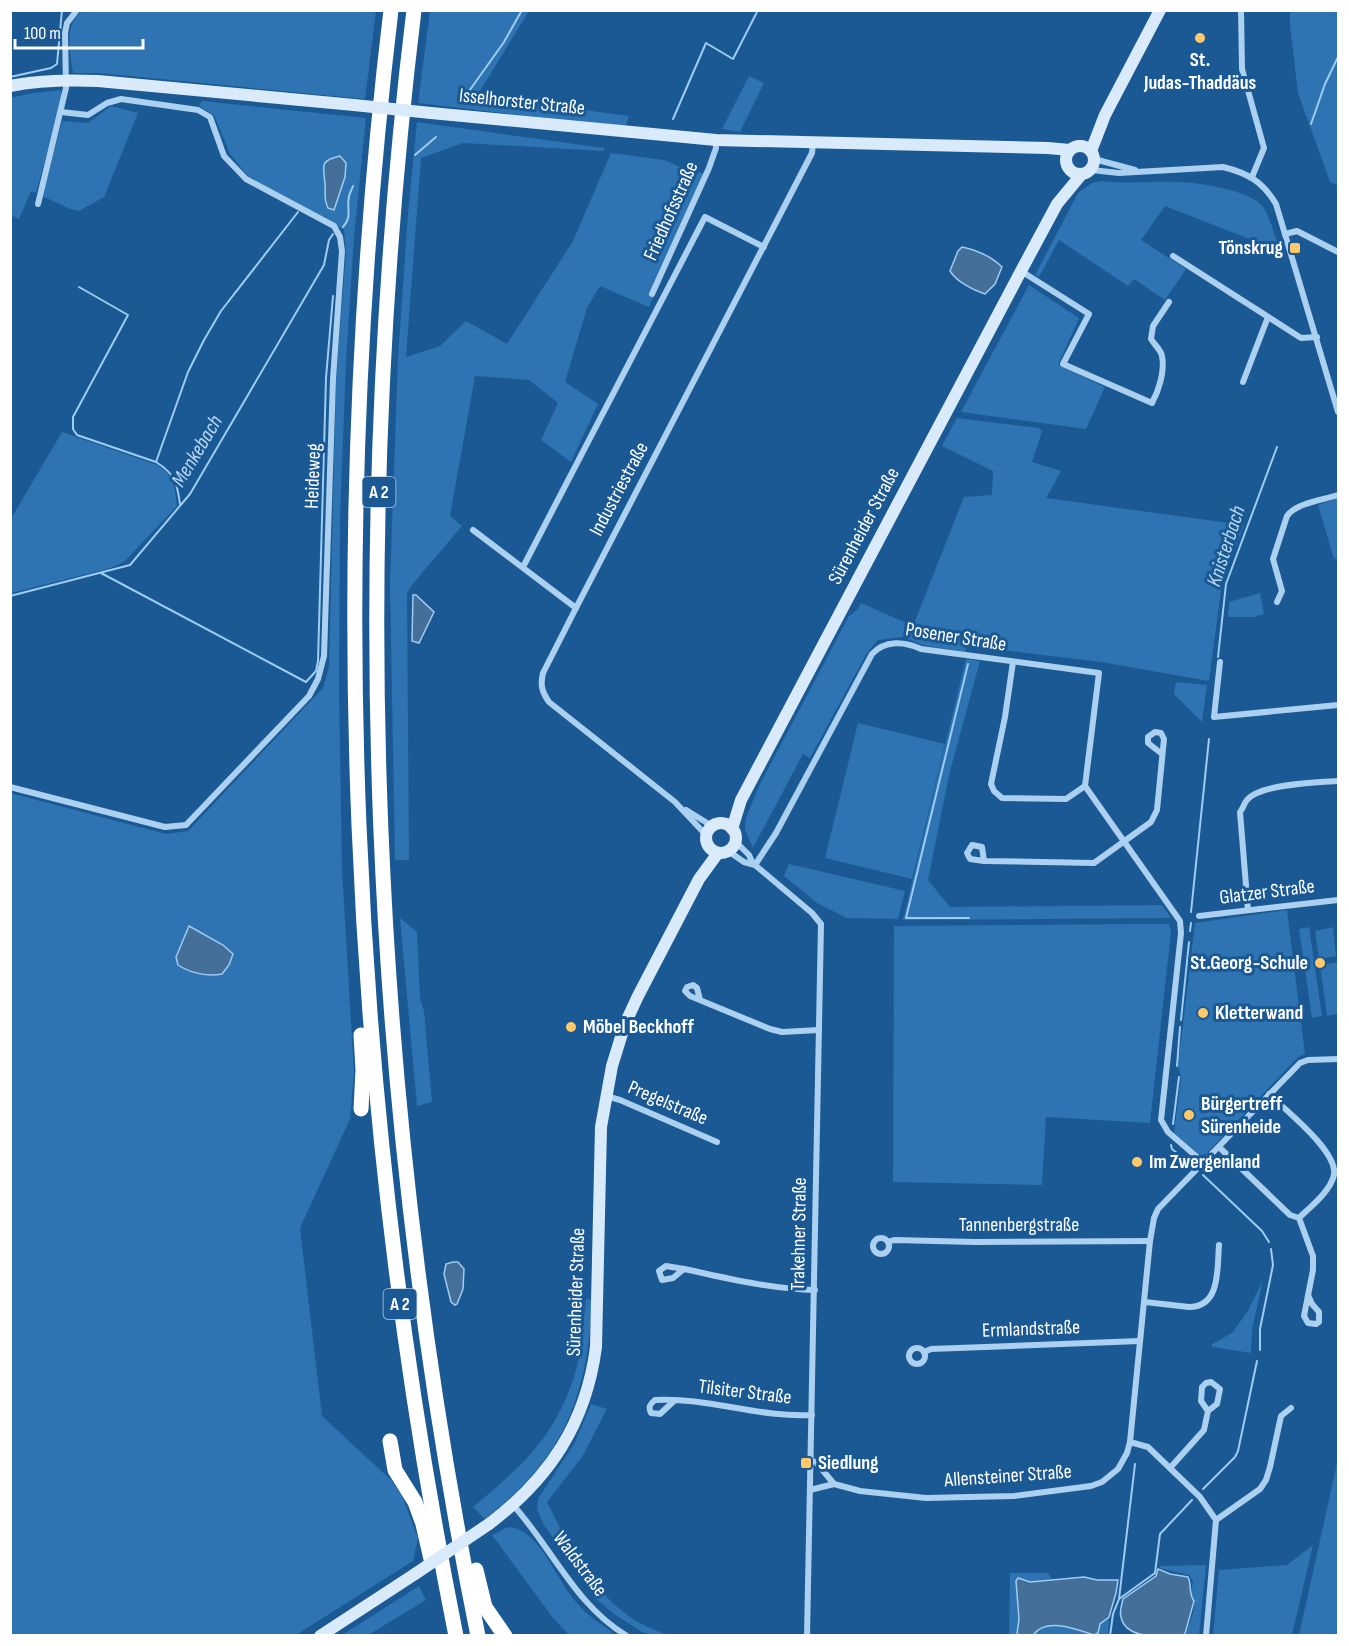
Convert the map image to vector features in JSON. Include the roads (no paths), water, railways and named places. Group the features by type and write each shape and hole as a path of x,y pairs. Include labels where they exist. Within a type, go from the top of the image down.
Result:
{"highway":[{"name":"A 2","path":"391,10 371,212 361,364 355,521 358,810 370,1020 383,1164 401,1311 422,1450 456,1635"},
{"name":"A 2","path":"414,10 393,212 383,362 376,596 379,778 388,975 403,1145 423,1313 453,1506 478,1635"},
{"path":"361,1109 363,1080 361,1033 370,1020"},
{"path":"390,1441 395,1470 415,1503 423,1524 435,1580 446,1585"},
{"path":"453,1506 465,1519 485,1607 505,1635"}],"main road":[{"name":"Sürenheider Straße","path":"320,1635 415,1574 513,1505 546,1471 566,1439 582,1404 594,1360 598,1312 601,1127 612,1066 625,1024 720,838 1160,10"},
{"name":"Isselhorster Straße","path":"10,86 66,80 134,84 716,140 1030,149 1080,160"}],"street":[{"path":"38,204 66,88 64,33 67,23 78,10"},
{"path":"1241,10 1242,69 1264,148 1252,177"},
{"name":"Heideweg","path":"10,787 165,827 186,825 309,696 318,679 324,656 333,379 342,250 340,237 334,226 246,179 224,156 210,117 198,110 121,99 107,103 88,115 61,112"},
{"name":"Friedhofsstraße","path":"652,294 709,168 716,148 716,140"},
{"name":"Industriestraße","path":"720,838 549,702 543,693 541,681 576,608 812,153 813,143"},
{"path":"1080,160 1139,171"},
{"path":"1080,160 1119,173 1223,167 1240,171 1262,184 1276,204 1338,412"},
{"path":"523,567 705,217 764,247"},
{"path":"1285,234 1297,231 1338,252"},
{"path":"1173,256 1301,338 1317,337"},
{"path":"1021,271 1089,314 1063,364 1152,403 1160,389 1162,369 1162,354 1151,339 1153,326 1169,302"},
{"path":"1243,382 1268,317"},
{"path":"1277,602 1282,591 1274,559 1287,516 1291,510 1338,495"},
{"path":"473,530 576,608"},
{"name":"Posener Straße","path":"754,864 776,833 872,654 879,646 904,643 921,649 1099,673 1085,786"},
{"path":"1013,662 1005,717 991,784 994,791 1002,798 1065,799 1085,786 1180,921 1161,1120 1168,1132 1204,1163"},
{"path":"1220,662 1214,717 1338,705"},
{"path":"984,861 1094,863 1151,822 1157,810 1162,754"},
{"path":"1248,910 1240,812 1248,799 1258,792 1293,784 1338,781"},
{"name":"Industriestraße","path":"680,807 720,838"},
{"name":"Trakehner Straße","path":"720,838 744,862 754,864"},
{"name":"Trakehner Straße","path":"720,838 749,855 754,864 812,913 821,924 807,1635"},
{"name":"Glatzer Straße","path":"1199,916 1338,900"},
{"path":"700,1000 776,1030 819,1030"},
{"name":"Allensteiner Straße","path":"810,1490 834,1484 877,1493 926,1498 1014,1496 1091,1486 1110,1477 1124,1460 1130,1442 1150,1241 1158,1209 1299,1063 1308,1059 1338,1059"},
{"path":"1269,1094 1320,1144 1330,1156 1334,1166 1334,1176 1328,1188 1299,1218"},
{"name":"Pregelstraße","path":"606,1096 717,1142"},
{"path":"1219,1147 1290,1215 1299,1218"},
{"path":"1299,1218 1313,1256 1308,1295"},
{"name":"Tannenbergstraße","path":"888,1242 894,1240 1150,1241"},
{"path":"1145,1302 1190,1307 1197,1307 1205,1303 1215,1290 1219,1245"},
{"path":"684,1269 777,1288 815,1290"},
{"name":"Ermlandstraße","path":"924,1352 931,1349 1140,1341"},
{"path":"1170,1468 1204,1430 1208,1411 1217,1404 1220,1389 1211,1382 1202,1387 1201,1401 1208,1411"},
{"name":"Tilsiter Straße","path":"674,1401 719,1405 790,1416 812,1415"},
{"path":"1216,1520 1260,1489 1270,1467 1281,1416 1291,1408"},
{"path":"1130,1442 1148,1447 1200,1497 1216,1520 1206,1635"},
{"path":"811,1461 816,1462 834,1484"},
{"name":"Waldstraße","path":"513,1505 544,1543 577,1592 608,1623 627,1635"}],"waterway":[{"path":"10,77 51,68 57,64 62,10"},
{"name":"Menkebach","path":"462,101 504,42 522,10"},
{"path":"673,119 706,43 733,59 758,10"},
{"path":"1311,124 1325,84 1338,57"},
{"name":"Menkebach","path":"415,155 436,137"},
{"name":"Menkebach","path":"343,227 349,216 348,201 353,186"},
{"path":"180,504 174,479 156,462 188,372 221,311 298,212"},
{"name":"Menkebach","path":"10,596 130,565 190,494 324,265 329,240 333,234"},
{"path":"79,287 128,315 73,417 73,429 77,435 156,462"},
{"path":"101,573 306,682 316,671 326,378 333,296"},
{"name":"Knisterbach","path":"1218,657 1226,584 1277,447"},
{"path":"968,664 906,918 969,918"},
{"name":"Knisterbach","path":"1191,912 1209,739"},
{"name":"Knisterbach","path":"1190,931 1191,923"},
{"name":"Knisterbach","path":"1181,1020 1189,942"},
{"name":"Knisterbach","path":"1177,1066 1180,1027"},
{"name":"Knisterbach","path":"1173,1124 1179,1077"},
{"name":"Knisterbach","path":"1171,1145 1172,1149 1189,1163"},
{"name":"Knisterbach","path":"1203,1175 1262,1231 1269,1242"},
{"name":"Knisterbach","path":"1260,1350 1260,1329 1273,1265 1271,1249"},
{"name":"Knisterbach","path":"1203,1489 1235,1457 1238,1451 1257,1361"},
{"path":"1119,1599 1135,1464"},
{"name":"Knisterbach","path":"1110,1636 1113,1614 1119,1599 1155,1573 1160,1534 1192,1500"}],"place":[{"name":"St. Judas-Thaddäus","path":"1200,38"},
{"name":"Tönskrug","path":"1295,248"},
{"name":"St.Georg-Schule","path":"1320,963"},
{"name":"Kletterwand","path":"1203,1013"},
{"name":"Möbel Beckhoff","path":"571,1027"},
{"name":"Bürgertreff Sürenheide","path":"1189,1115"},
{"name":"Im Zwergenland","path":"1137,1162"},
{"name":"Siedlung","path":"806,1463"}]}
